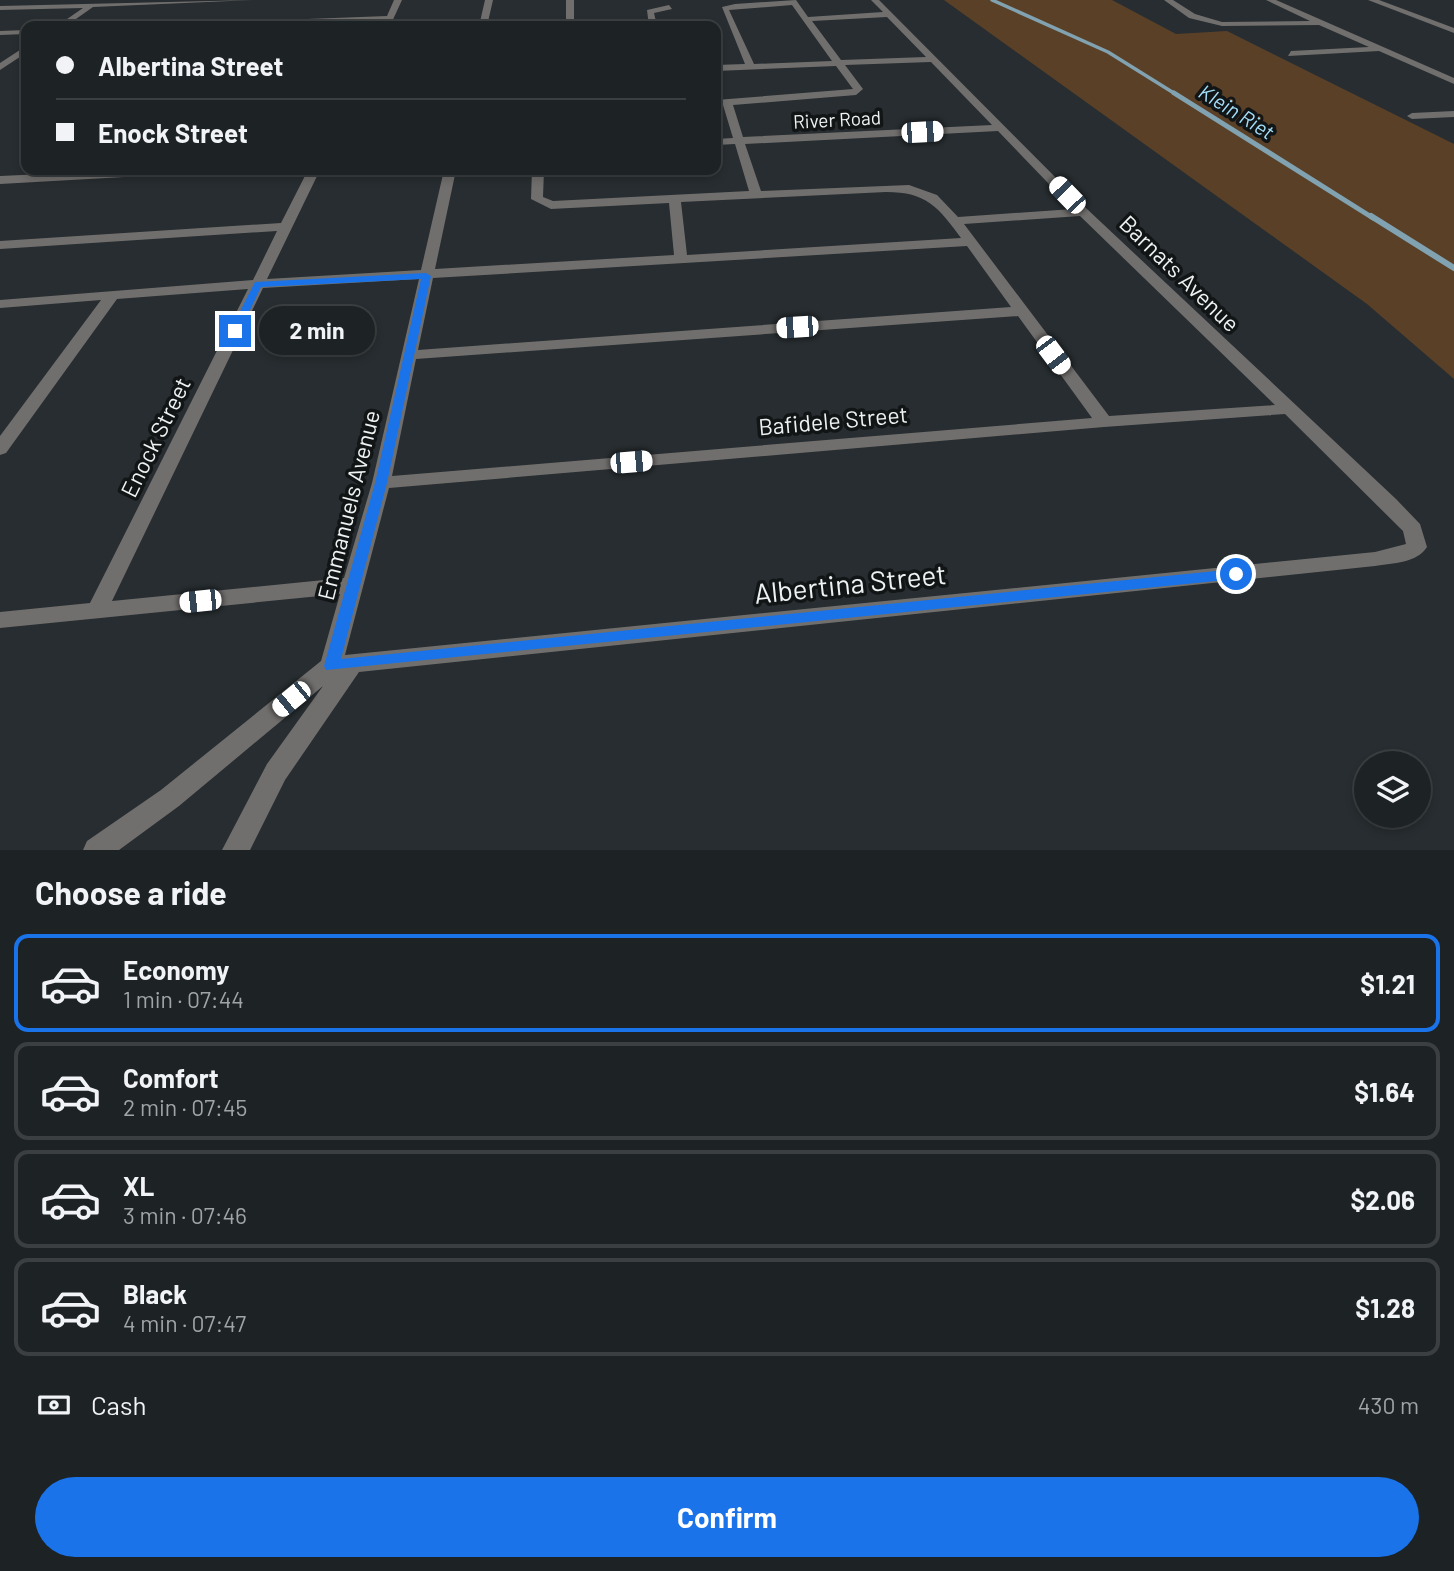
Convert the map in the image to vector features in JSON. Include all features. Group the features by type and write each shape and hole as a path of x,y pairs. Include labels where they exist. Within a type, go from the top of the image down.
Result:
{"street":[{"path":"0,8 249,0"},
{"path":"388,21 398,0"},
{"path":"484,21 489,0"},
{"path":"570,0 570,21"},
{"name":"Barnats Avenue","path":"875,0 1083,212 1413,528 1417,547 1405,554 1375,559"},
{"path":"1168,0 1192,16 1222,24 1322,23"},
{"path":"1270,0 1451,78"},
{"path":"1372,0 1454,32"},
{"path":"751,67 724,9 794,2 858,89 856,92 721,102 738,141 756,195"},
{"path":"69,21 96,3"},
{"path":"652,21 650,12 669,7"},
{"path":"808,19 890,14"},
{"path":"0,33 21,32"},
{"path":"1291,54 1381,49"},
{"path":"0,66 21,52"},
{"path":"15,56 21,56"},
{"path":"721,68 934,59"},
{"path":"1412,116 1454,114"},
{"name":"River Road","path":"721,142 1001,128"},
{"path":"0,180 98,175"},
{"name":"Enock Street","path":"96,612 311,175"},
{"name":"Emmanuels Avenue","path":"236,850 276,772 342,665 355,585 381,483 449,175"},
{"path":"537,175 537,199 544,204 675,201 913,189 931,194 955,221 1019,311 1104,422"},
{"path":"675,201 681,260"},
{"path":"955,221 1083,212"},
{"path":"0,245 284,227"},
{"path":"0,304 258,284 969,242"},
{"path":"0,449 112,296"},
{"path":"408,355 1019,311"},
{"name":"Bafidele Street","path":"381,483 1104,422 1290,409"},
{"name":"Albertina Street","path":"342,665 1375,559"},
{"path":"0,620 355,585"},
{"path":"97,850 170,798 342,665"}],"shaded area":[{"path":"944,0 1112,0 1176,34 1227,31 1454,144 1454,379 1367,304"}],"waterway":[{"name":"Klein Riet","path":"992,0 1108,52 1177,95"},
{"name":"Klein Riet","path":"1174,93 1373,218"},
{"name":"Klein Riet","path":"1371,216 1454,268"}],"route":[{"path":"235,331 258,284 426,276 381,483 331,666 1236,574"}]}
